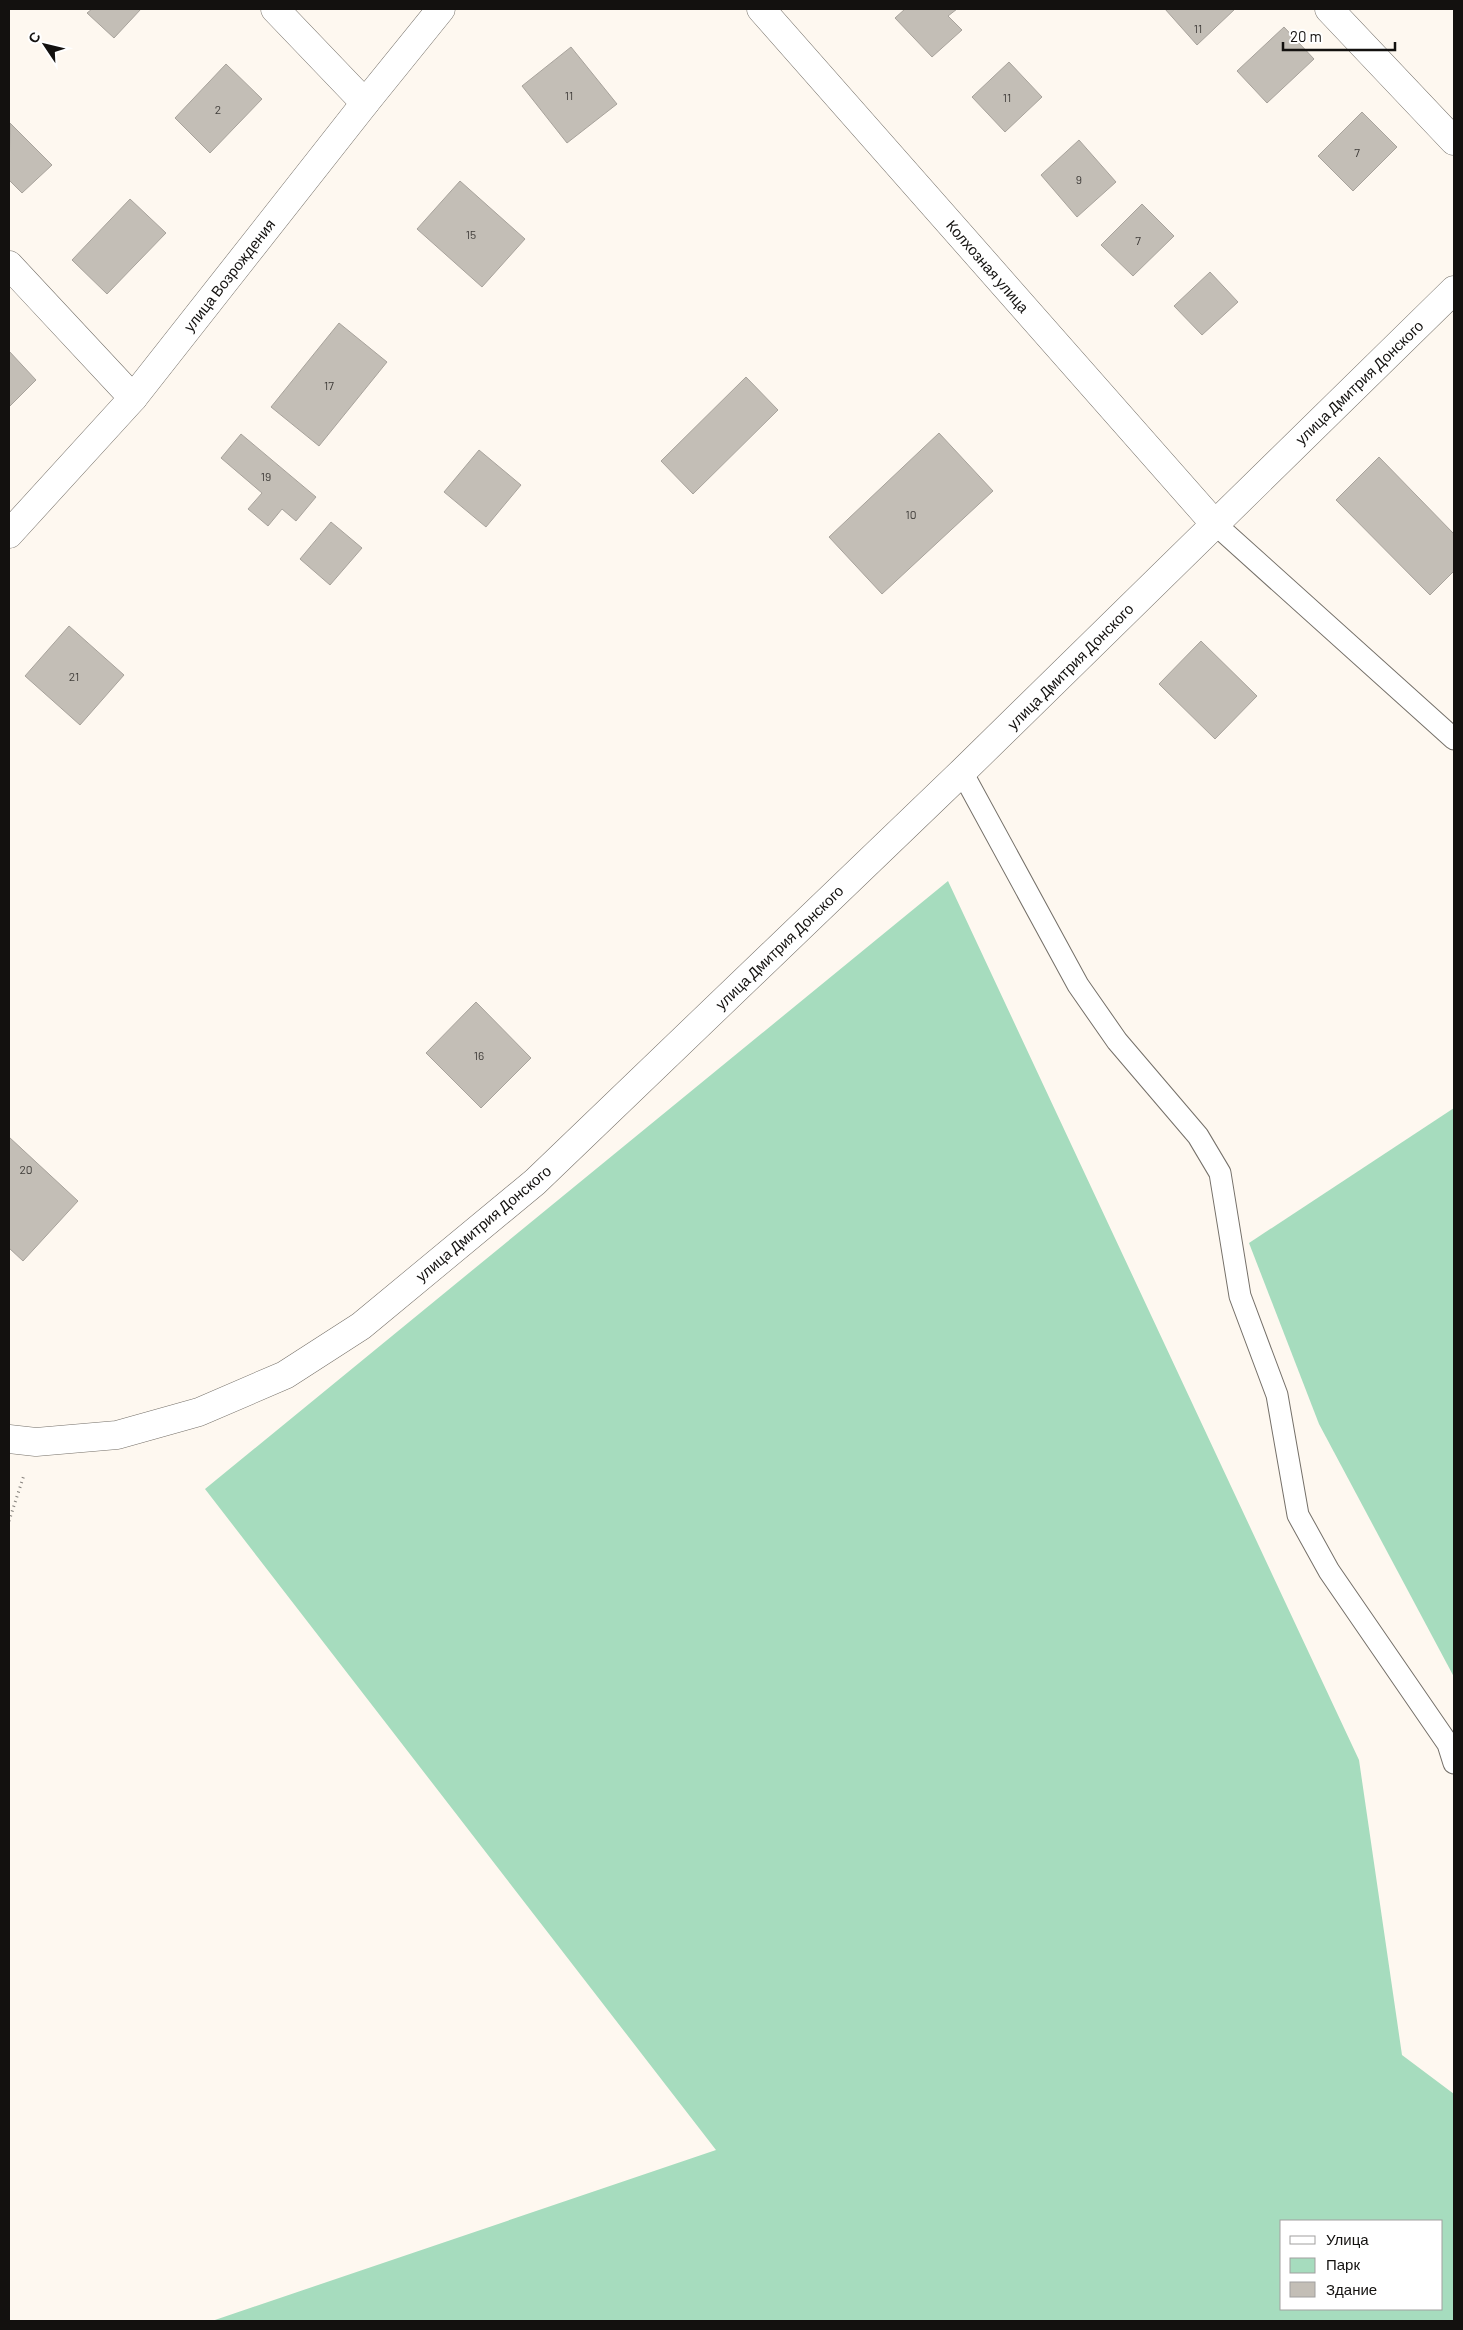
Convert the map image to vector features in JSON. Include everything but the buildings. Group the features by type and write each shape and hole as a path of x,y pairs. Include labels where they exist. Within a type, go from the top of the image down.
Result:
{"street":[{"path":"275,9 364,102"},
{"name":"улица Возрождения","path":"9,534 133,398 364,102 441,9"},
{"name":"Колхозная улица","path":"761,9 1214,523"},
{"path":"1329,9 1454,141"},
{"path":"9,265 133,398"},
{"name":"улица Дмитрия Донского","path":"9,1439 36,1442 117,1435 199,1412 284,1375 361,1326 535,1182 962,772 1214,523 1454,290"}],"lane":[{"path":"1214,523 1454,739"},
{"path":"962,772 1078,985 1117,1041 1198,1136 1220,1173 1240,1296 1277,1394 1298,1515 1329,1572 1448,1744 1454,1763"}],"path":[{"path":"9,1521 36,1442"}],"green space":[{"path":"948,881 1359,1760 1402,2055 1454,2094 1454,2321 212,2321 716,2150 205,1489"},
{"path":"1454,1108 1454,1677 1319,1424 1249,1243"}]}
